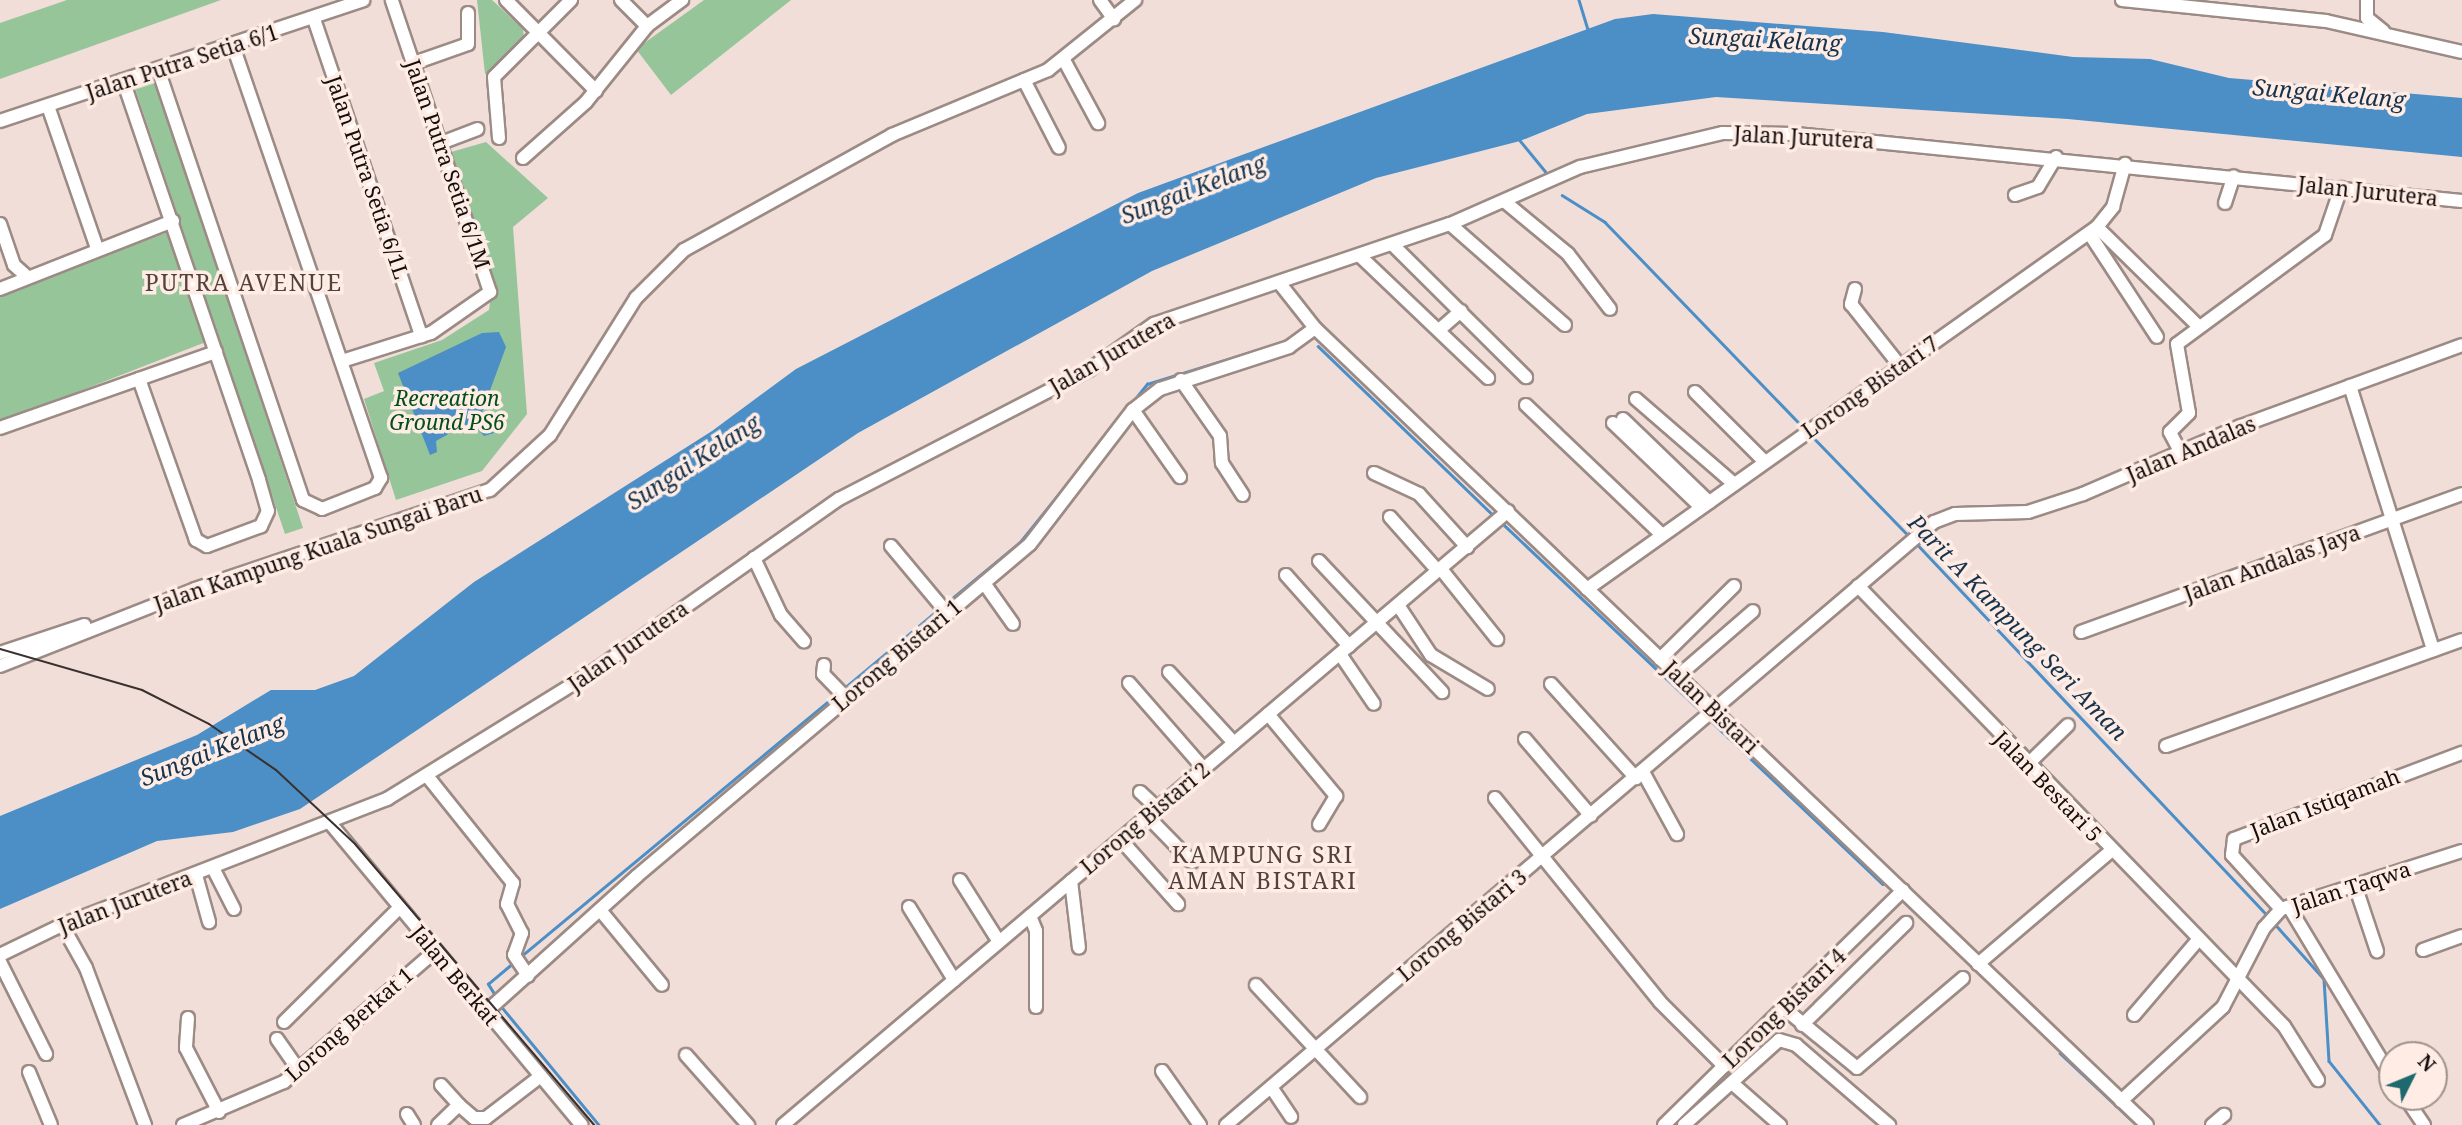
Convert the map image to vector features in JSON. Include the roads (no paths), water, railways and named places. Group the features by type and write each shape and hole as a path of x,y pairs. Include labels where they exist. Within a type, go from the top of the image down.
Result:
{"street":[{"name":"Jalan Putra Setia 6/1","path":"0,121 314,19 363,0"},
{"name":"Jalan Putra Setia 6/1M","path":"342,361 421,336 490,292 392,0"},
{"path":"506,0 596,91"},
{"path":"499,138 494,77 570,0"},
{"path":"621,0 647,26"},
{"path":"523,158 596,91 647,26 682,0"},
{"path":"1100,0 1114,19"},
{"name":"Jalan Kampung Kuala Sungai Baru","path":"4,663 122,617 490,490 550,435 636,298 684,250 892,135 1024,80 1064,60 1135,0"},
{"path":"2122,0 2326,21 2462,52"},
{"path":"2367,0 2367,18 2388,35"},
{"path":"414,63 463,49 470,38 468,13"},
{"name":"Jalan Putra Setia 6/1L","path":"314,19 421,336"},
{"path":"158,69 303,499 321,509 375,488 381,478 233,45"},
{"path":"1064,60 1098,123"},
{"path":"123,80 173,221 268,511 261,526 207,546 196,540 139,379"},
{"path":"1024,80 1059,148"},
{"path":"48,106 97,248"},
{"path":"440,143 477,129"},
{"name":"Jalan Jurutera","path":"0,955 62,925 330,823 428,777 839,499 1089,370 1154,324 1234,292 1281,285 1450,225 1580,167 1723,134 2056,157 2462,201"},
{"path":"2015,195 2038,187 2056,157"},
{"name":"Lorong Bistari 7","path":"1587,589 2093,230 2113,207 2125,164"},
{"path":"2225,203 2234,176"},
{"path":"2182,455 2170,432 2189,413 2177,344 2325,235 2341,188"},
{"path":"1504,201 1569,254 1610,309"},
{"path":"0,289 25,275 173,221"},
{"path":"0,224 14,265 25,275"},
{"path":"1450,225 1565,326"},
{"path":"2093,230 2199,327"},
{"path":"2093,230 2157,337"},
{"path":"1392,244 1527,377"},
{"path":"1360,256 1488,378"},
{"name":"Jalan Bistari","path":"1281,285 1315,328 1502,516 1587,589 1678,676 1707,717 1903,890 2147,1125"},
{"path":"1856,289 1851,303 1901,367"},
{"path":"1439,330 1461,311"},
{"name":"Lorong Bistari 1","path":"489,1009 504,997 521,966 600,910 840,692 943,608 984,583 1030,544 1133,410 1181,380 1289,347 1315,328"},
{"name":"Jalan Andalas","path":"1858,586 1919,532 1955,514 2028,512 2182,455 2350,386 2462,345"},
{"path":"0,428 216,352"},
{"path":"1181,380 1220,436 1222,463 1243,495"},
{"path":"2350,386 2433,650"},
{"path":"1695,393 1765,462"},
{"path":"1636,400 1734,484"},
{"path":"1526,405 1661,534"},
{"path":"1133,410 1180,477"},
{"path":"1618,421 1705,504"},
{"path":"1374,473 1419,494 1466,547"},
{"name":"Jalan Andalas Jaya","path":"2081,632 2462,494"},
{"name":"Lorong Bistari 2","path":"783,1125 1502,516"},
{"path":"1390,517 1497,639"},
{"path":"891,546 943,608"},
{"path":"754,558 781,615 804,641"},
{"path":"1319,561 1442,692"},
{"path":"1286,575 1344,650 1374,704"},
{"path":"984,583 1013,624"},
{"path":"1660,659 1734,586"},
{"name":"Lorong Bistari 3","path":"1226,1125 1858,586"},
{"name":"Jalan Bestari 5","path":"1858,586 2027,765 2284,1026 2318,1080"},
{"path":"1398,605 1431,655 1462,668 1488,689"},
{"path":"1678,676 1753,611"},
{"path":"0,653 122,617"},
{"path":"2166,746 2462,640"},
{"path":"824,665 840,692"},
{"path":"1169,672 1234,743"},
{"path":"1129,683 1203,769"},
{"path":"1550,684 1639,775 1677,834"},
{"path":"1268,715 1336,796 1319,824"},
{"path":"2027,765 2068,725"},
{"path":"1525,740 1591,816"},
{"name":"Jalan Istiqamah","path":"2378,1056 2285,908 2232,855 2234,839 2462,753"},
{"path":"428,777 513,883 507,904 522,933 521,966"},
{"path":"1140,792 1192,862"},
{"path":"1495,798 1660,1002 1724,1066"},
{"name":"Jalan Berkat","path":"330,823 435,951 489,1009 582,1125"},
{"path":"1121,839 1178,904"},
{"path":"1978,964 2111,851"},
{"name":"Jalan Taqwa","path":"2241,983 2263,928 2285,908 2462,851"},
{"path":"213,868 234,909"},
{"path":"196,875 209,922"},
{"path":"960,880 999,942"},
{"path":"1071,881 1079,948"},
{"path":"2355,884 2377,951"},
{"name":"Lorong Bistari 4","path":"1664,1125 1785,1009 1903,890"},
{"path":"909,907 954,981"},
{"path":"284,1022 399,908"},
{"path":"600,910 662,985"},
{"path":"1030,916 1036,931 1036,1007"},
{"path":"1802,1025 1906,923"},
{"path":"62,925 86,968 145,1125"},
{"path":"2423,950 2462,936"},
{"path":"2134,1015 2199,939"},
{"name":"Lorong Berkat 1","path":"183,1125 219,1112 298,1069 435,951"},
{"path":"0,962 46,1054"},
{"path":"1785,1009 1857,1068 1963,978"},
{"path":"2121,1101 2241,983"},
{"path":"1256,985 1312,1052 1360,1097"},
{"path":"188,1018 186,1048 219,1112"},
{"path":"276,1039 298,1069"},
{"path":"1684,1125 1779,1040 1796,1045 1889,1125"},
{"path":"686,1055 748,1125"},
{"path":"1162,1071 1200,1125"},
{"path":"29,1072 51,1125"},
{"path":"441,1085 459,1105 482,1119 541,1076"},
{"path":"1731,1083 1780,1125"},
{"path":"1271,1087 1291,1117"},
{"path":"438,1125 459,1105"},
{"path":"2212,1125 2224,1115"}],"water":[{"name":"Sungai Kelang","path":"1653,14 1883,32 2073,57 2150,59 2229,78 2462,98 2462,157 2068,119 1716,97 1587,114 1520,141 1376,178 1152,271 858,433 300,809 233,832 157,841 0,909 0,816 197,735 271,690 315,690 354,676 474,582 712,431 796,369 1138,193 1615,19"},
{"path":"499,332 506,347 481,415 494,433 484,436 472,423 463,426 436,441 437,452 430,455 398,373 482,333"}],"waterway":[{"path":"1579,0 1588,30"},
{"name":"Parit A Kampung Seri Aman","path":"1518,138 1545,171"},
{"name":"Parit A Kampung Seri Aman","path":"1562,195 1605,222 1805,429"},
{"path":"1318,346 1494,516"},
{"path":"944,605 1020,542 1147,384 1257,350"},
{"name":"Parit A Kampung Seri Aman","path":"1812,436 1910,537"},
{"path":"1502,523 1703,713"},
{"name":"Parit A Kampung Seri Aman","path":"1917,544 2268,916"},
{"path":"842,690 939,609"},
{"path":"519,958 837,694"},
{"path":"1710,720 1883,884"},
{"name":"Parit A Kampung Seri Aman","path":"2275,924 2324,979 2329,1061 2380,1125"},
{"path":"496,997 488,984 514,962"},
{"path":"501,1006 599,1125"},
{"path":"2060,1053 2137,1125"}],"tram line":[{"path":"0,649 142,690 209,724 276,770 355,844 594,1125"}],"district":[{"name":"PUTRA AVENUE","path":"244,282"},
{"name":"KAMPUNG SRI AMAN BISTARI","path":"1263,867"}],"park label":[{"name":"Recreation Ground PS6","path":"447,410"}]}
